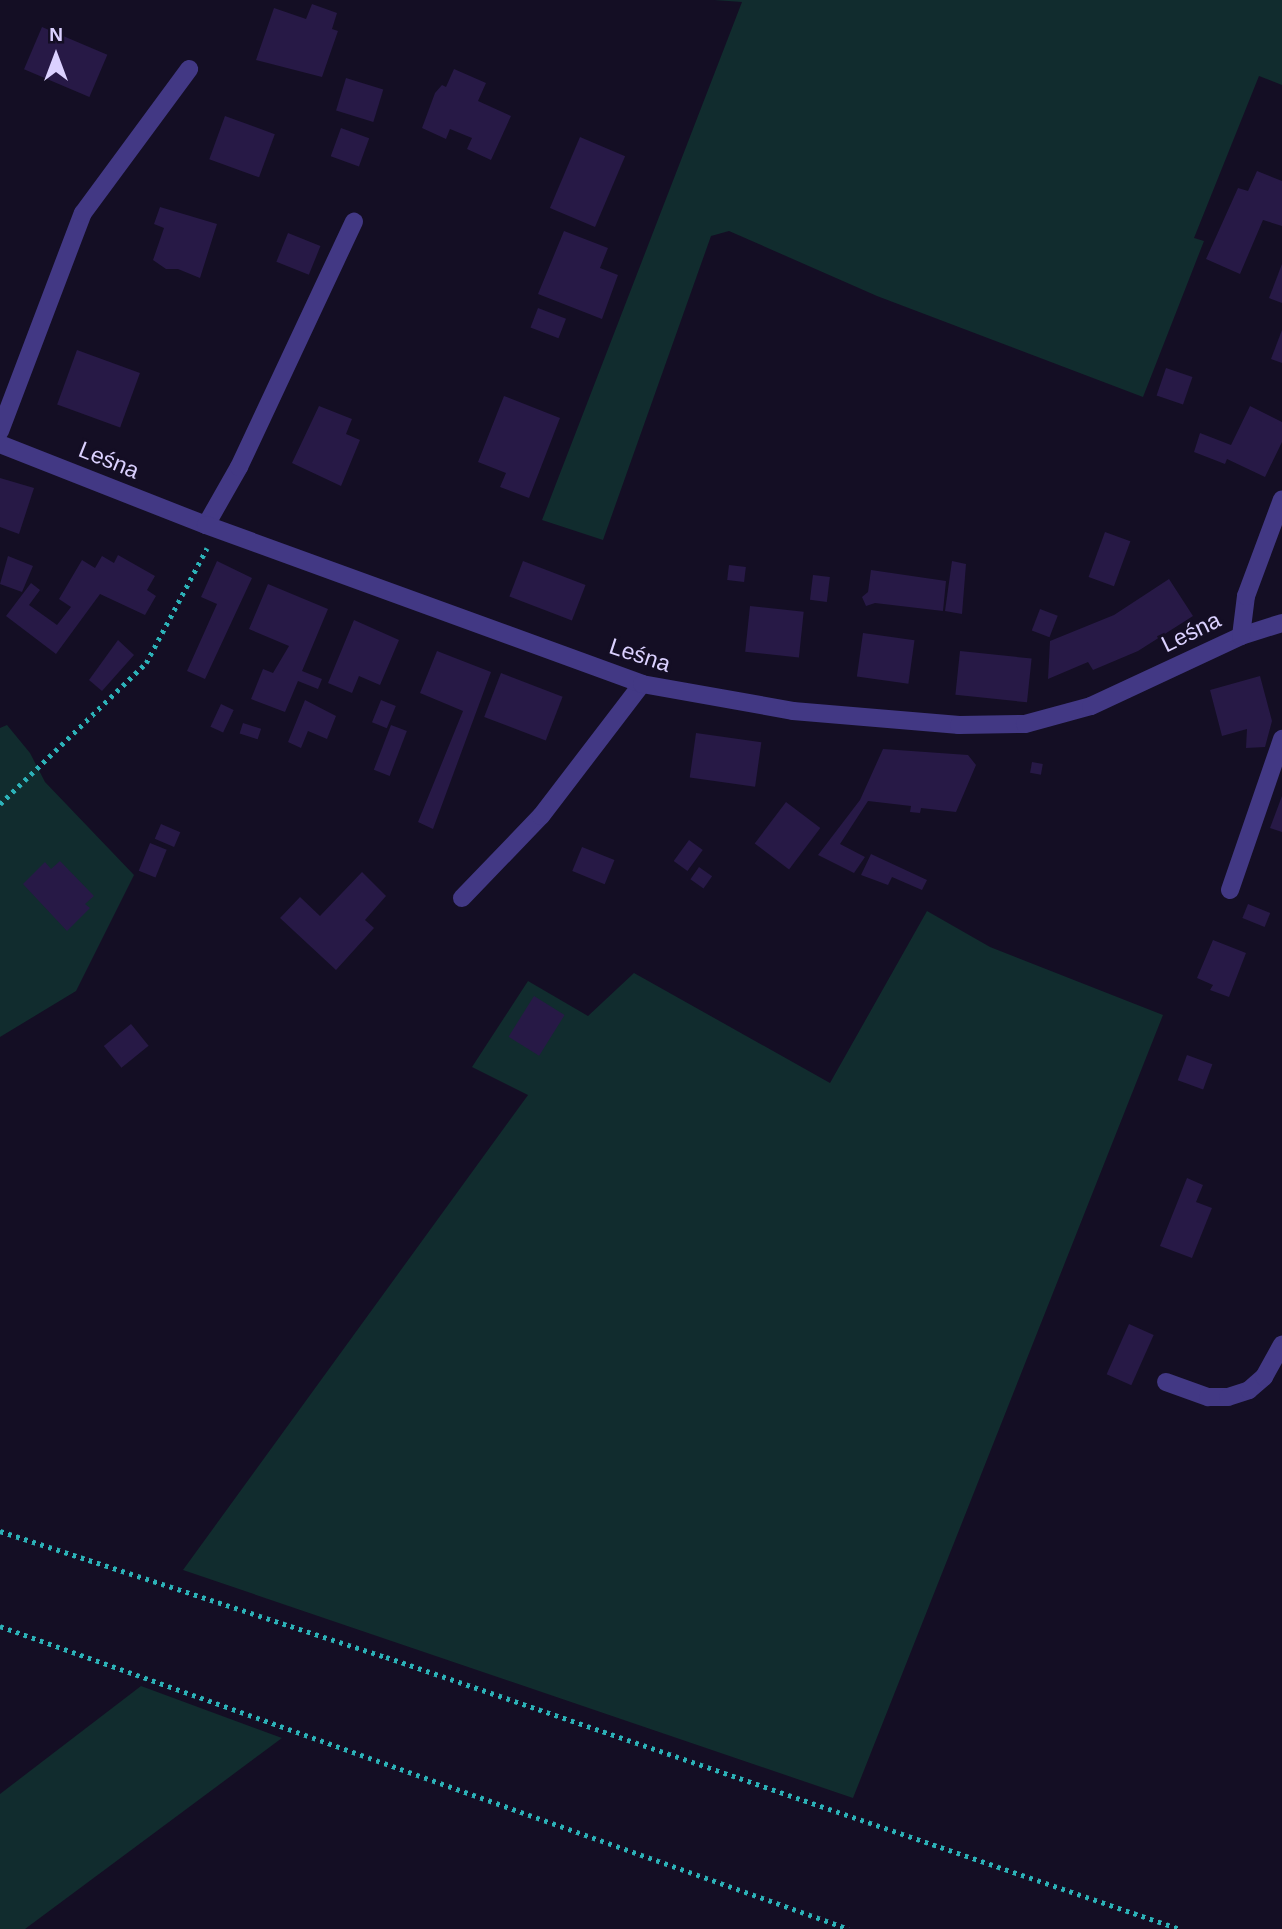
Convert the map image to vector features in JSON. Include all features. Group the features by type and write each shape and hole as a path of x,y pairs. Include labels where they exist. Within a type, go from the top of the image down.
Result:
{"street":[{"path":"0,432 83,213 189,69"},
{"path":"211,527 354,222"},
{"name":"Leśna","path":"0,444 211,527 642,684 684,695 835,717 959,725 1025,724 1091,706 1241,636 1282,623"},
{"path":"1241,636 1245,596 1282,499"},
{"path":"462,898 541,817 642,684"},
{"path":"1230,890 1282,740"},
{"path":"1166,1382 1208,1397 1228,1397 1249,1390 1264,1377 1282,1345"}],"path":[{"path":"0,804 146,663 211,527"},
{"path":"0,1531 335,1639 1180,1929"},
{"path":"0,1626 849,1929"}],"green space":[{"path":"714,0 1282,0 1282,85 1259,76 1194,238 1204,241 1143,397 877,296 729,231 711,236 603,540 542,520 742,2"},
{"path":"7,725 30,753 45,782 134,875 76,991 0,1037 0,728"},
{"path":"927,911 990,947 1163,1015 853,1798 183,1570 528,1095 472,1067 528,981 588,1016 634,973 830,1083"},
{"path":"141,1686 282,1738 25,1929 0,1929 0,1794"}],"building":[{"path":"312,4 337,13 332,29 338,31 322,77 256,60 274,8 306,19"},
{"path":"42,27 107,55 89,97 24,69"},
{"path":"454,69 486,83 478,101 511,116 491,160 467,149 472,138 450,129 446,139 422,128 435,93 442,85 446,87"},
{"path":"346,78 383,89 373,122 336,111"},
{"path":"225,116 275,134 259,177 209,159"},
{"path":"341,128 369,138 359,166 331,156"},
{"path":"580,137 625,156 595,227 550,208"},
{"path":"1257,171 1282,181 1282,226 1263,220 1240,274 1206,259 1238,188 1248,191"},
{"path":"160,207 217,224 200,278 178,269 166,269 153,260 164,228 154,224"},
{"path":"564,231 608,248 600,268 618,275 602,319 538,294"},
{"path":"288,233 320,246 309,275 276,262"},
{"path":"1282,264 1282,303 1269,298"},
{"path":"538,308 566,319 558,338 530,328"},
{"path":"1282,330 1282,363 1271,359"},
{"path":"77,350 140,373 120,427 57,405"},
{"path":"1166,368 1192,377 1183,405 1157,395"},
{"path":"504,396 560,418 529,498 500,487 506,473 478,462"},
{"path":"319,406 352,419 346,434 360,440 341,486 292,463"},
{"path":"1250,406 1282,422 1282,442 1265,477 1227,459 1225,464 1194,452 1200,433 1231,445"},
{"path":"0,478 34,488 19,534 0,527"},
{"path":"1105,532 1130,541 1114,586 1089,577"},
{"path":"118,555 155,576 147,590 156,596 145,615 100,594 56,654 6,616 31,583 40,590 29,605 57,625 71,607 59,599 82,560 95,568 102,556 114,563"},
{"path":"8,556 33,566 22,592 0,584"},
{"path":"217,561 252,578 205,679 187,671 217,604 201,597"},
{"path":"523,561 586,585 572,620 509,596"},
{"path":"952,561 966,564 962,614 945,611"},
{"path":"729,565 746,567 744,582 727,580"},
{"path":"871,570 946,581 943,611 875,603 866,606 862,597 868,592"},
{"path":"813,575 830,577 827,602 810,600"},
{"path":"1169,579 1193,616 1138,651 1093,670 1088,662 1048,679 1050,641 1114,615"},
{"path":"268,584 328,609 302,671 322,679 318,689 298,681 285,712 251,699 263,669 273,673 289,646 249,629"},
{"path":"750,606 804,612 799,657 745,652"},
{"path":"1040,609 1058,616 1049,637 1032,630"},
{"path":"354,620 399,640 380,685 359,676 352,693 328,683"},
{"path":"863,633 914,640 908,684 857,677"},
{"path":"118,640 134,655 102,691 89,680"},
{"path":"437,651 491,672 433,829 418,822 463,711 420,693"},
{"path":"960,651 1032,659 1027,702 955,695"},
{"path":"501,673 563,697 546,741 484,717"},
{"path":"1260,676 1272,721 1265,747 1246,748 1247,729 1222,736 1210,690"},
{"path":"305,700 336,716 327,739 308,731 301,748 288,742"},
{"path":"381,700 396,706 387,728 372,722"},
{"path":"221,704 234,710 223,733 210,727"},
{"path":"243,723 261,729 258,739 240,733"},
{"path":"391,725 407,731 390,776 374,770"},
{"path":"696,733 761,742 755,787 690,778"},
{"path":"883,749 968,755 976,765 956,812 921,808 920,813 910,812 911,806 868,801 840,844 865,857 854,873 818,855 860,800"},
{"path":"1032,762 1043,764 1041,775 1030,773"},
{"path":"1282,796 1282,832 1270,828"},
{"path":"786,802 820,828 789,869 755,844"},
{"path":"161,824 180,832 174,847 155,839"},
{"path":"689,840 703,850 687,871 674,861"},
{"path":"150,843 167,850 155,878 139,871"},
{"path":"582,847 614,860 605,884 572,871"},
{"path":"871,854 927,880 922,890 892,877 888,885 861,875"},
{"path":"60,861 94,896 85,904 90,908 67,931 23,884 45,862 51,869"},
{"path":"699,867 712,876 704,888 690,879"},
{"path":"362,872 386,896 365,920 374,928 336,970 280,918 300,897 320,916"},
{"path":"1248,904 1270,913 1265,927 1242,918"},
{"path":"1213,940 1246,953 1229,997 1210,990 1213,985 1197,978"},
{"path":"534,996 565,1015 539,1056 509,1037"},
{"path":"131,1024 149,1046 121,1068 104,1046"},
{"path":"1187,1055 1212,1064 1203,1090 1178,1080"},
{"path":"1187,1178 1203,1185 1196,1202 1212,1208 1192,1258 1160,1246"},
{"path":"1129,1324 1154,1335 1131,1385 1107,1374"}]}
